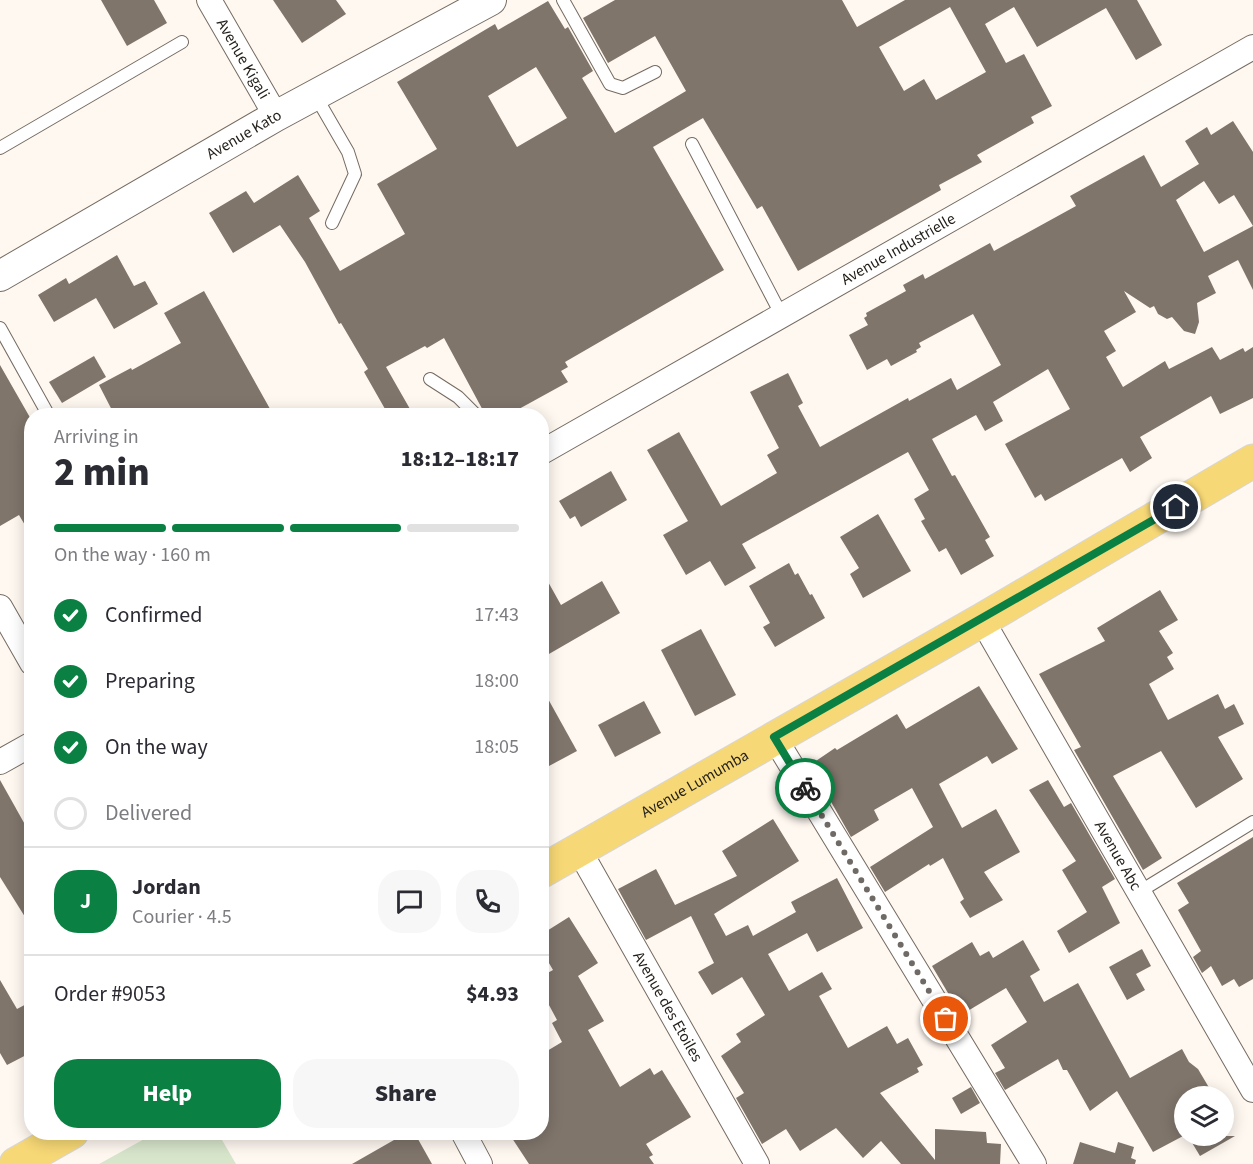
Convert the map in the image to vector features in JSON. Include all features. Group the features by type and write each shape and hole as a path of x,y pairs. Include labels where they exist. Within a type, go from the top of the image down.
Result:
{"highway":[{"name":"Avenue Lumumba","path":"549,867 982,620 1253,461"},
{"path":"16,1164 58,1140"}],"street":[{"name":"Avenue Kigali","path":"209,0 276,116"},
{"name":"Avenue Kato","path":"0,276 276,116 491,0"},
{"name":"Avenue Industrielle","path":"549,449 1253,47"},
{"path":"0,607 24,649"},
{"name":"Avenue Abc","path":"982,620 1253,1090"},
{"path":"774,737 1034,1164"},
{"path":"0,762 24,748"},
{"name":"Avenue des Etoiles","path":"579,850 757,1164"},
{"path":"467,1140 480,1164"}],"lane":[{"path":"563,0 610,84 623,88 655,72"},
{"path":"0,147 182,42"},
{"path":"315,95 348,152 356,174 332,223"},
{"path":"692,144 782,315"},
{"path":"0,328 45,408"},
{"path":"430,379 458,397 469,408"},
{"path":"1139,892 1253,822"}],"green space":[{"path":"142,1140 222,1140 236,1164 99,1164"}],"building":[{"path":"101,0 154,0 167,23 127,46"},
{"path":"273,0 336,0 346,14 302,43"},
{"path":"615,0 842,0 857,27 905,0 1137,0 1162,45 1136,60 1106,8 1037,47 1014,7 985,24 1006,63 1024,54 1052,106 1031,117 1034,123 977,155 982,162 939,185 941,190 798,271 762,206 757,209 703,118 653,147 724,270 565,362 568,367 561,371 568,382 521,408 482,408 444,338 386,367 409,408 384,408 364,372 368,369 341,323 339,324 305,262 280,225 233,253 209,213 246,191 254,203 298,175 320,211 309,218 340,271 405,234 377,184 437,149 397,82 495,24 498,30 548,1 565,29 568,27 593,71 582,78 615,133 686,91 655,36 608,63 583,18","holes":["950,7 986,72 936,100 924,79 904,91 879,47","536,67 567,118 517,147 488,96"]},
{"path":"1233,121 1253,152 1253,226 1253,290 1238,260 1208,276 1216,293 1197,303 1199,322 1195,334 1184,331 1172,317 1167,319 1158,314 1154,306 1150,308 1124,291 1136,312 1104,331 1116,351 1106,357 1123,387 1165,361 1169,369 1212,347 1220,360 1243,348 1245,352 1253,347 1253,398 1220,414 1211,396 1140,437 1152,458 1130,472 1122,458 1045,501 1041,494 1035,498 1005,444 1070,409 1048,369 993,402 1003,421 985,431 976,415 932,439 990,537 985,540 994,556 961,575 946,548 939,552 921,521 925,519 914,499 929,490 908,452 742,544 756,568 725,586 710,561 686,575 663,535 688,521 647,450 679,432 721,506 777,473 767,455 779,448 750,392 788,373 803,403 798,406 820,447 908,398 909,401 951,378 957,390 1001,365 973,314 919,343 921,347 916,350 917,352 891,366 887,359 867,370 849,335 868,325 864,318 867,316 866,313 906,291 903,285 923,274 925,279 990,243 994,251 1076,206 1070,196 1144,155 1161,187 1199,164 1185,141 1207,127 1211,135","holes":["1204,181 1219,204 1234,195 1253,226 1204,252 1176,200"]},
{"path":"117,255 134,286 145,281 158,304 114,329 96,298 54,322 38,295 66,278 69,284"},
{"path":"204,291 270,408 111,408 99,385 181,343 164,313"},
{"path":"94,356 106,377 62,403 49,382"},
{"path":"0,365 25,408 24,523 19,515 0,526"},
{"path":"611,471 627,500 581,527 575,516 570,519 559,501"},
{"path":"878,514 911,571 863,598 850,574 859,568 840,537"},
{"path":"789,563 795,575 798,573 810,595 812,594 825,618 775,647 763,627 770,623 749,586"},
{"path":"602,581 620,613 549,654 549,584 561,605"},
{"path":"1160,590 1178,620 1159,631 1173,653 1167,657 1174,669 1149,684 1168,720 1218,694 1225,709 1234,704 1244,724 1218,737 1243,779 1196,808 1161,751 1113,776 1162,858 1143,870 1074,750 1081,747 1039,674 1105,641 1097,628"},
{"path":"701,629 736,695 695,716 661,650"},
{"path":"979,686 1018,749 992,764 987,756 939,784 962,828 996,809 1020,852 984,872 1003,900 970,918 960,902 964,899 943,858 930,866 929,864 885,892 870,867 933,827 912,788 874,810 879,820 851,837 830,800 832,798 810,765 835,748 837,750 897,714 906,729"},
{"path":"549,701 577,751 549,766"},
{"path":"644,701 661,733 615,757 598,725"},
{"path":"0,780 24,823 24,915 0,877"},
{"path":"1048,780 1064,807 1071,803 1115,879 1102,887 1120,923 1069,953 1057,931 1087,912 1062,870 1076,861 1029,790"},
{"path":"773,819 799,861 714,914 726,936 748,925 753,936 796,912 791,902 837,878 863,928 817,952 807,933 768,954 789,991 822,972 832,989 819,996 848,1048 887,1026 897,1044 908,1038 923,1065 917,1068 919,1072 880,1093 935,1160 935,1129 986,1132 987,1143 1001,1144 1000,1164 901,1164 881,1141 863,1158 836,1128 800,1151 786,1129 762,1144 736,1098 744,1093 721,1056 741,1042 736,1034 765,1015 742,977 712,995 698,972 714,963 691,916 646,940 618,889 656,869 675,905 737,876 722,851"},
{"path":"1253,837 1253,979 1239,987 1234,979 1222,986 1211,966 1202,973 1193,957 1201,951 1178,910 1189,903 1177,883"},
{"path":"569,917 598,963 578,976 604,1021 588,1030 620,1087 650,1068 654,1075 662,1070 691,1117 646,1144 653,1155 649,1157 654,1164 529,1164 513,1140 549,1140 549,1050 562,1042 552,1023 557,1020 549,1005 549,972 553,970 549,963 549,930"},
{"path":"1023,940 1040,970 1030,976 1044,1002 1078,983 1130,1078 1182,1049 1208,1086 1174,1086 1174,1141 1153,1152 1117,1091 1090,1111 1067,1070 1063,1070 1058,1059 1005,1090 995,1073 1005,1068 991,1045 1027,1022 1006,988 961,1015 932,966 972,942 980,956 989,951 993,958"},
{"path":"1142,949 1151,966 1136,974 1145,990 1127,1000 1109,967"},
{"path":"0,980 17,1009 24,1005 24,1056 7,1065 0,1053"},
{"path":"971,1087 980,1103 961,1114 952,1098"},
{"path":"394,1140 418,1140 432,1164 352,1164"},
{"path":"1080,1142 1115,1153 1118,1142 1134,1147 1131,1158 1136,1160 1135,1164 1073,1164"},
{"path":"1194,1146 1218,1146 1200,1156"}],"way so far":[{"path":"805,788 946,1019"}],"route":[{"path":"805,788 774,737 1176,507"}]}
